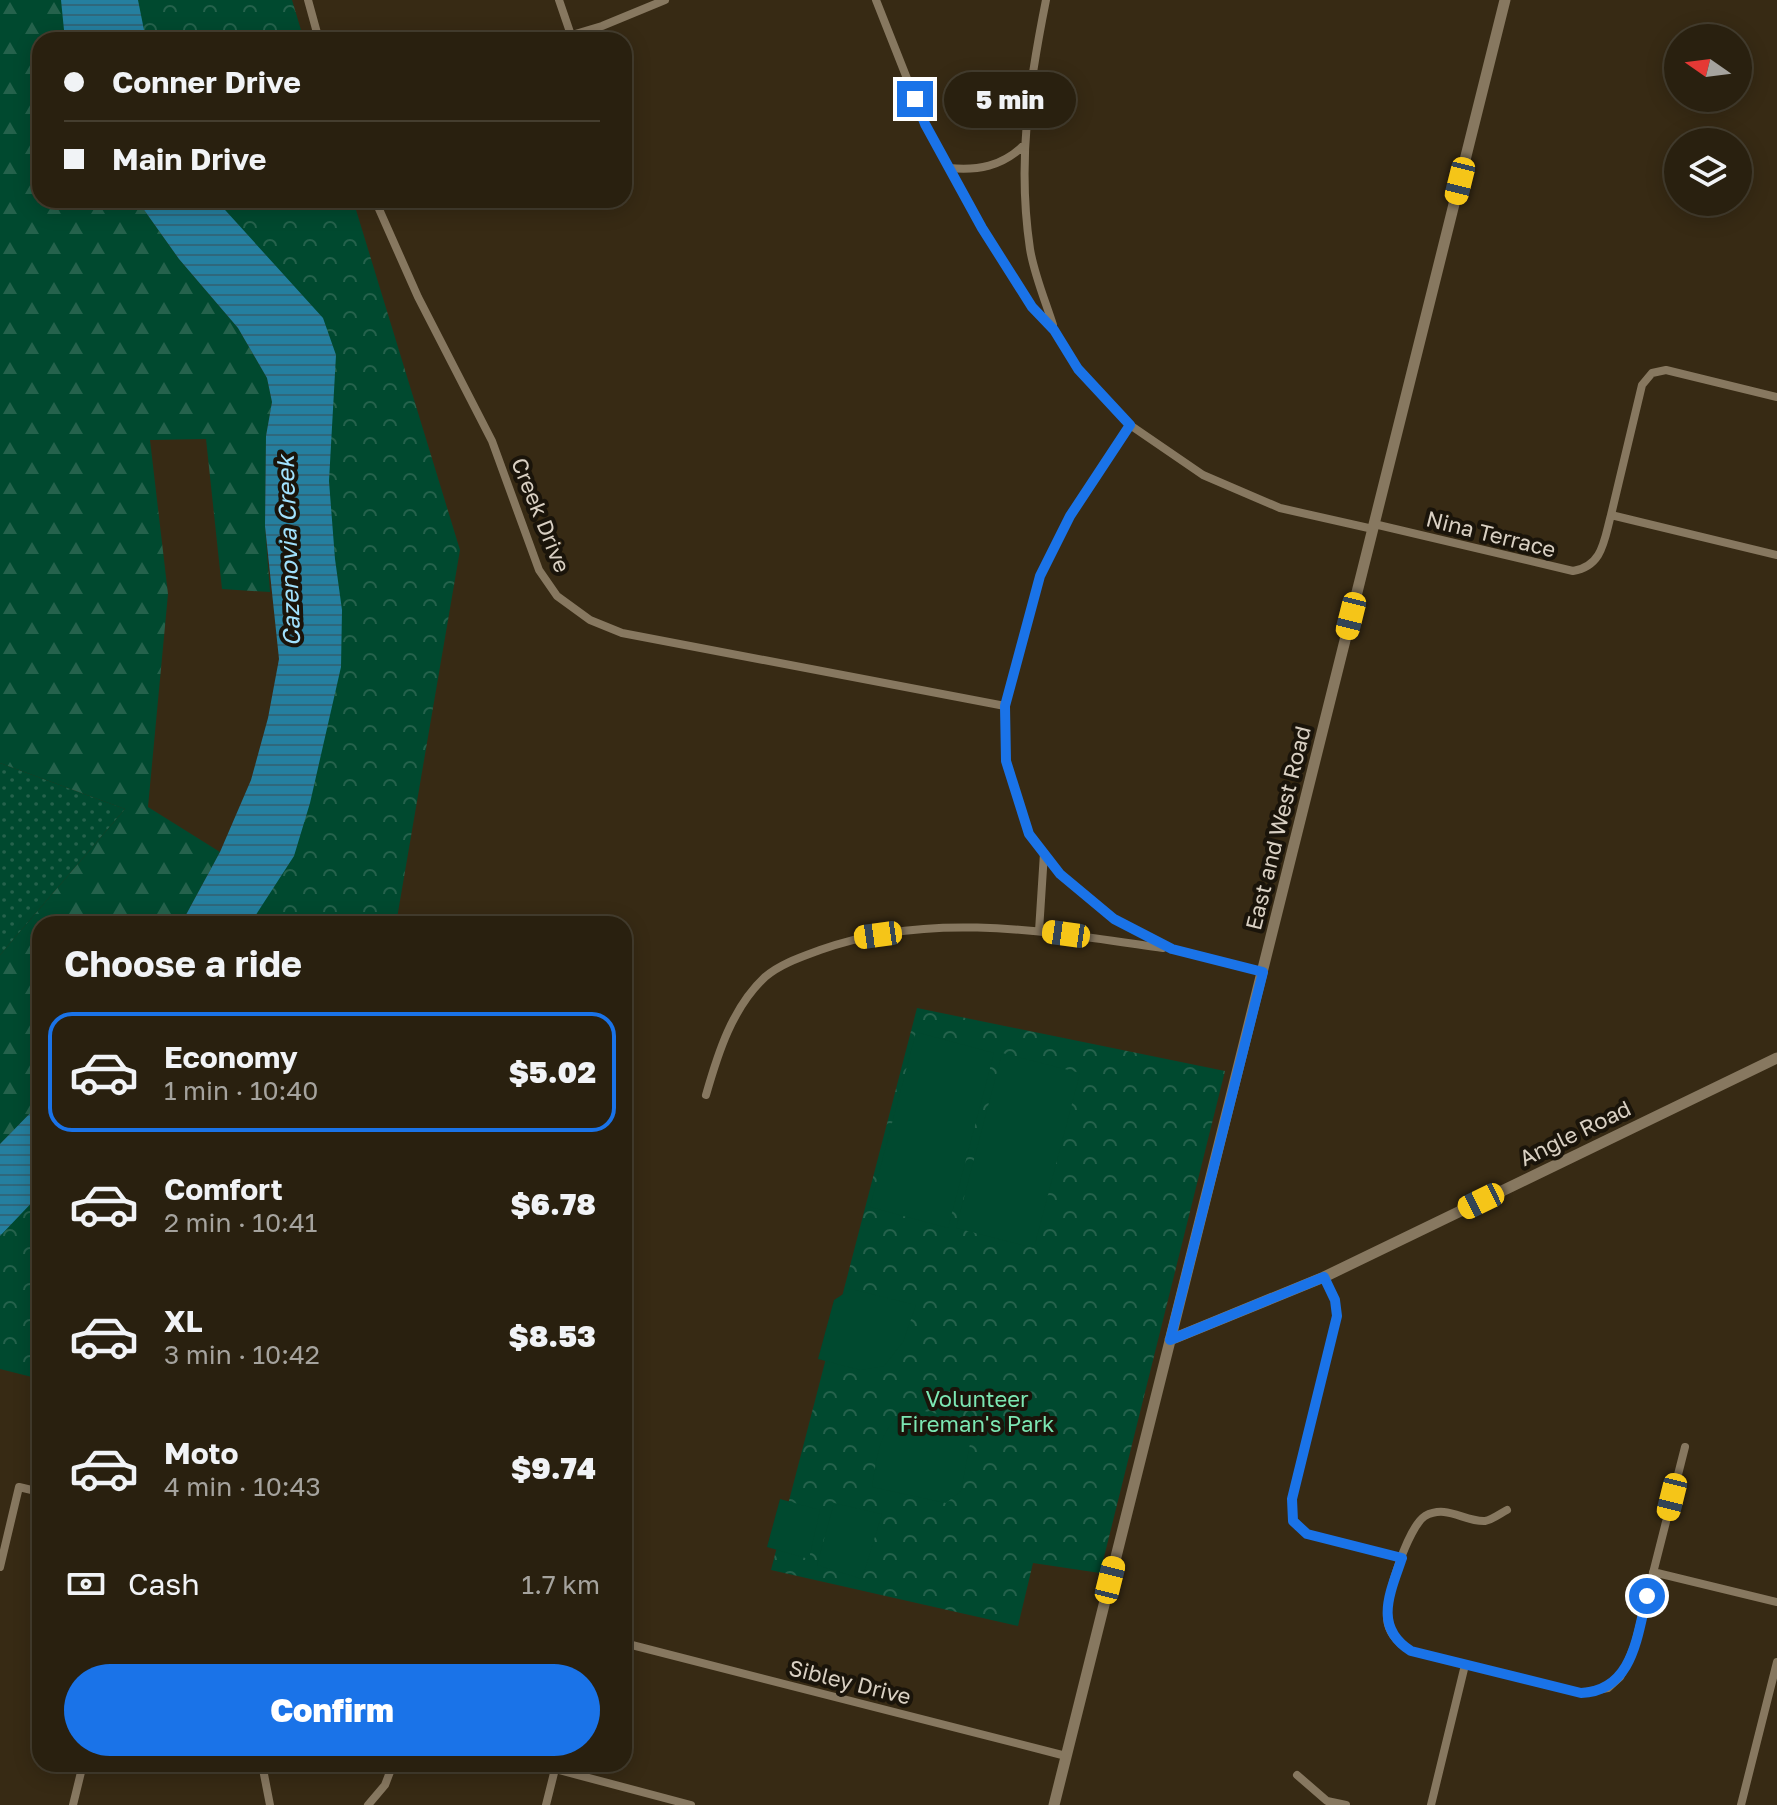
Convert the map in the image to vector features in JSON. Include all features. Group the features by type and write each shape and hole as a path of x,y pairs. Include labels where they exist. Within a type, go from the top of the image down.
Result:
{"street":[{"path":"308,0 317,32"},
{"path":"559,0 570,32"},
{"path":"581,32 665,0"},
{"path":"876,0 925,124 982,228 1032,307 1054,330"},
{"path":"1046,0 1032,69 1023,146 1030,250 1054,330"},
{"name":"East and West Road","path":"1054,1805 1505,0"},
{"path":"949,168 987,167 1012,156 1023,146"},
{"name":"Creek Drive","path":"379,208 418,297 492,441 539,570 557,596 590,620 622,633 1005,706"},
{"name":"Nina Terrace","path":"1054,330 1078,369 1130,425 1203,475 1280,508 1573,571 1590,566 1601,552 1642,385 1652,373 1666,370 1777,397"},
{"path":"1130,425 1070,516 1040,576 1005,706 1006,761 1029,834 1060,874 1114,919 1172,949"},
{"path":"1611,515 1777,555"},
{"path":"1039,931 1044,853"},
{"path":"706,1095 716,1059 735,1016 766,976 795,959 852,938 928,928 1039,931 1172,949 1263,972"},
{"name":"Angle Road","path":"1170,1340 1324,1277 1777,1058"},
{"path":"1324,1277 1335,1300 1337,1316 1292,1499 1293,1521 1307,1534 1402,1558"},
{"path":"1507,1510 1485,1521 1451,1512 1433,1513 1413,1528 1386,1617 1397,1642 1411,1651 1581,1693 1608,1688 1620,1677 1635,1644 1685,1447"},
{"path":"0,1567 19,1487 32,1490"},
{"path":"1653,1572 1777,1602"},
{"name":"Sibley Drive","path":"632,1645 1066,1756"},
{"path":"1741,1805 1777,1662"},
{"path":"1431,1805 1465,1665"},
{"path":"73,1805 81,1772"},
{"path":"264,1772 270,1805"},
{"path":"368,1805 385,1785 390,1772"},
{"path":"546,1805 554,1772"},
{"path":"566,1772 691,1805"},
{"path":"1297,1775 1327,1801 1346,1805"}],"green space":[{"path":"0,0 61,0 65,32 32,32 32,208 143,208 179,259 238,328 267,378 272,402 266,436 265,526 270,592 222,589 206,439 150,440 168,594 148,807 220,852 185,916 33,916 125,809 0,763"},
{"path":"93,0 292,0 302,32 104,32"},
{"path":"182,208 355,208 460,550 397,916 223,916 275,828 304,359"},
{"path":"0,763 125,809 32,916 0,955"},
{"path":"32,918 32,1111 0,1144 0,955"},
{"name":"Volunteer Fireman's Park","path":"917,1008 1225,1071 1100,1573 1033,1563 1018,1626 771,1570"},
{"path":"916,1032 994,1053 948,1228 870,1207"},
{"path":"1002,1053 1080,1073 1034,1248 956,1228"},
{"path":"32,1166 32,1377 0,1369 0,1196"},
{"path":"851,1289 916,1305 903,1342 884,1366 860,1370 818,1359 834,1300"},
{"path":"920,1410 974,1422 961,1491 946,1503 872,1487 879,1449 889,1428 896,1419"},
{"path":"780,1499 820,1510 809,1559 767,1547"},
{"path":"834,1503 882,1514 862,1579 817,1565"}],"water":[{"path":"61,0 138,0 144,32 64,32"},
{"name":"Cazenovia Creek","path":"143,208 223,208 323,318 336,355 329,481 342,610 341,667 310,803 294,856 255,916 185,916 220,852 251,780 268,718 279,659 265,526 266,436 272,402 267,378 238,328 179,259"},
{"path":"32,1111 32,1202 0,1236 0,1144"}],"route":[{"path":"915,99 925,124 982,228 1032,307 1054,330 1078,369 1130,425 1070,516 1040,576 1012,671 1005,706 1006,761 1029,834 1060,874 1114,919 1172,949 1263,972 1170,1340 1324,1277 1335,1300 1337,1316 1292,1499 1293,1521 1307,1534 1402,1558 1386,1617 1397,1642 1411,1651 1581,1693 1594,1692 1608,1688 1620,1677 1635,1644 1647,1596"}]}
